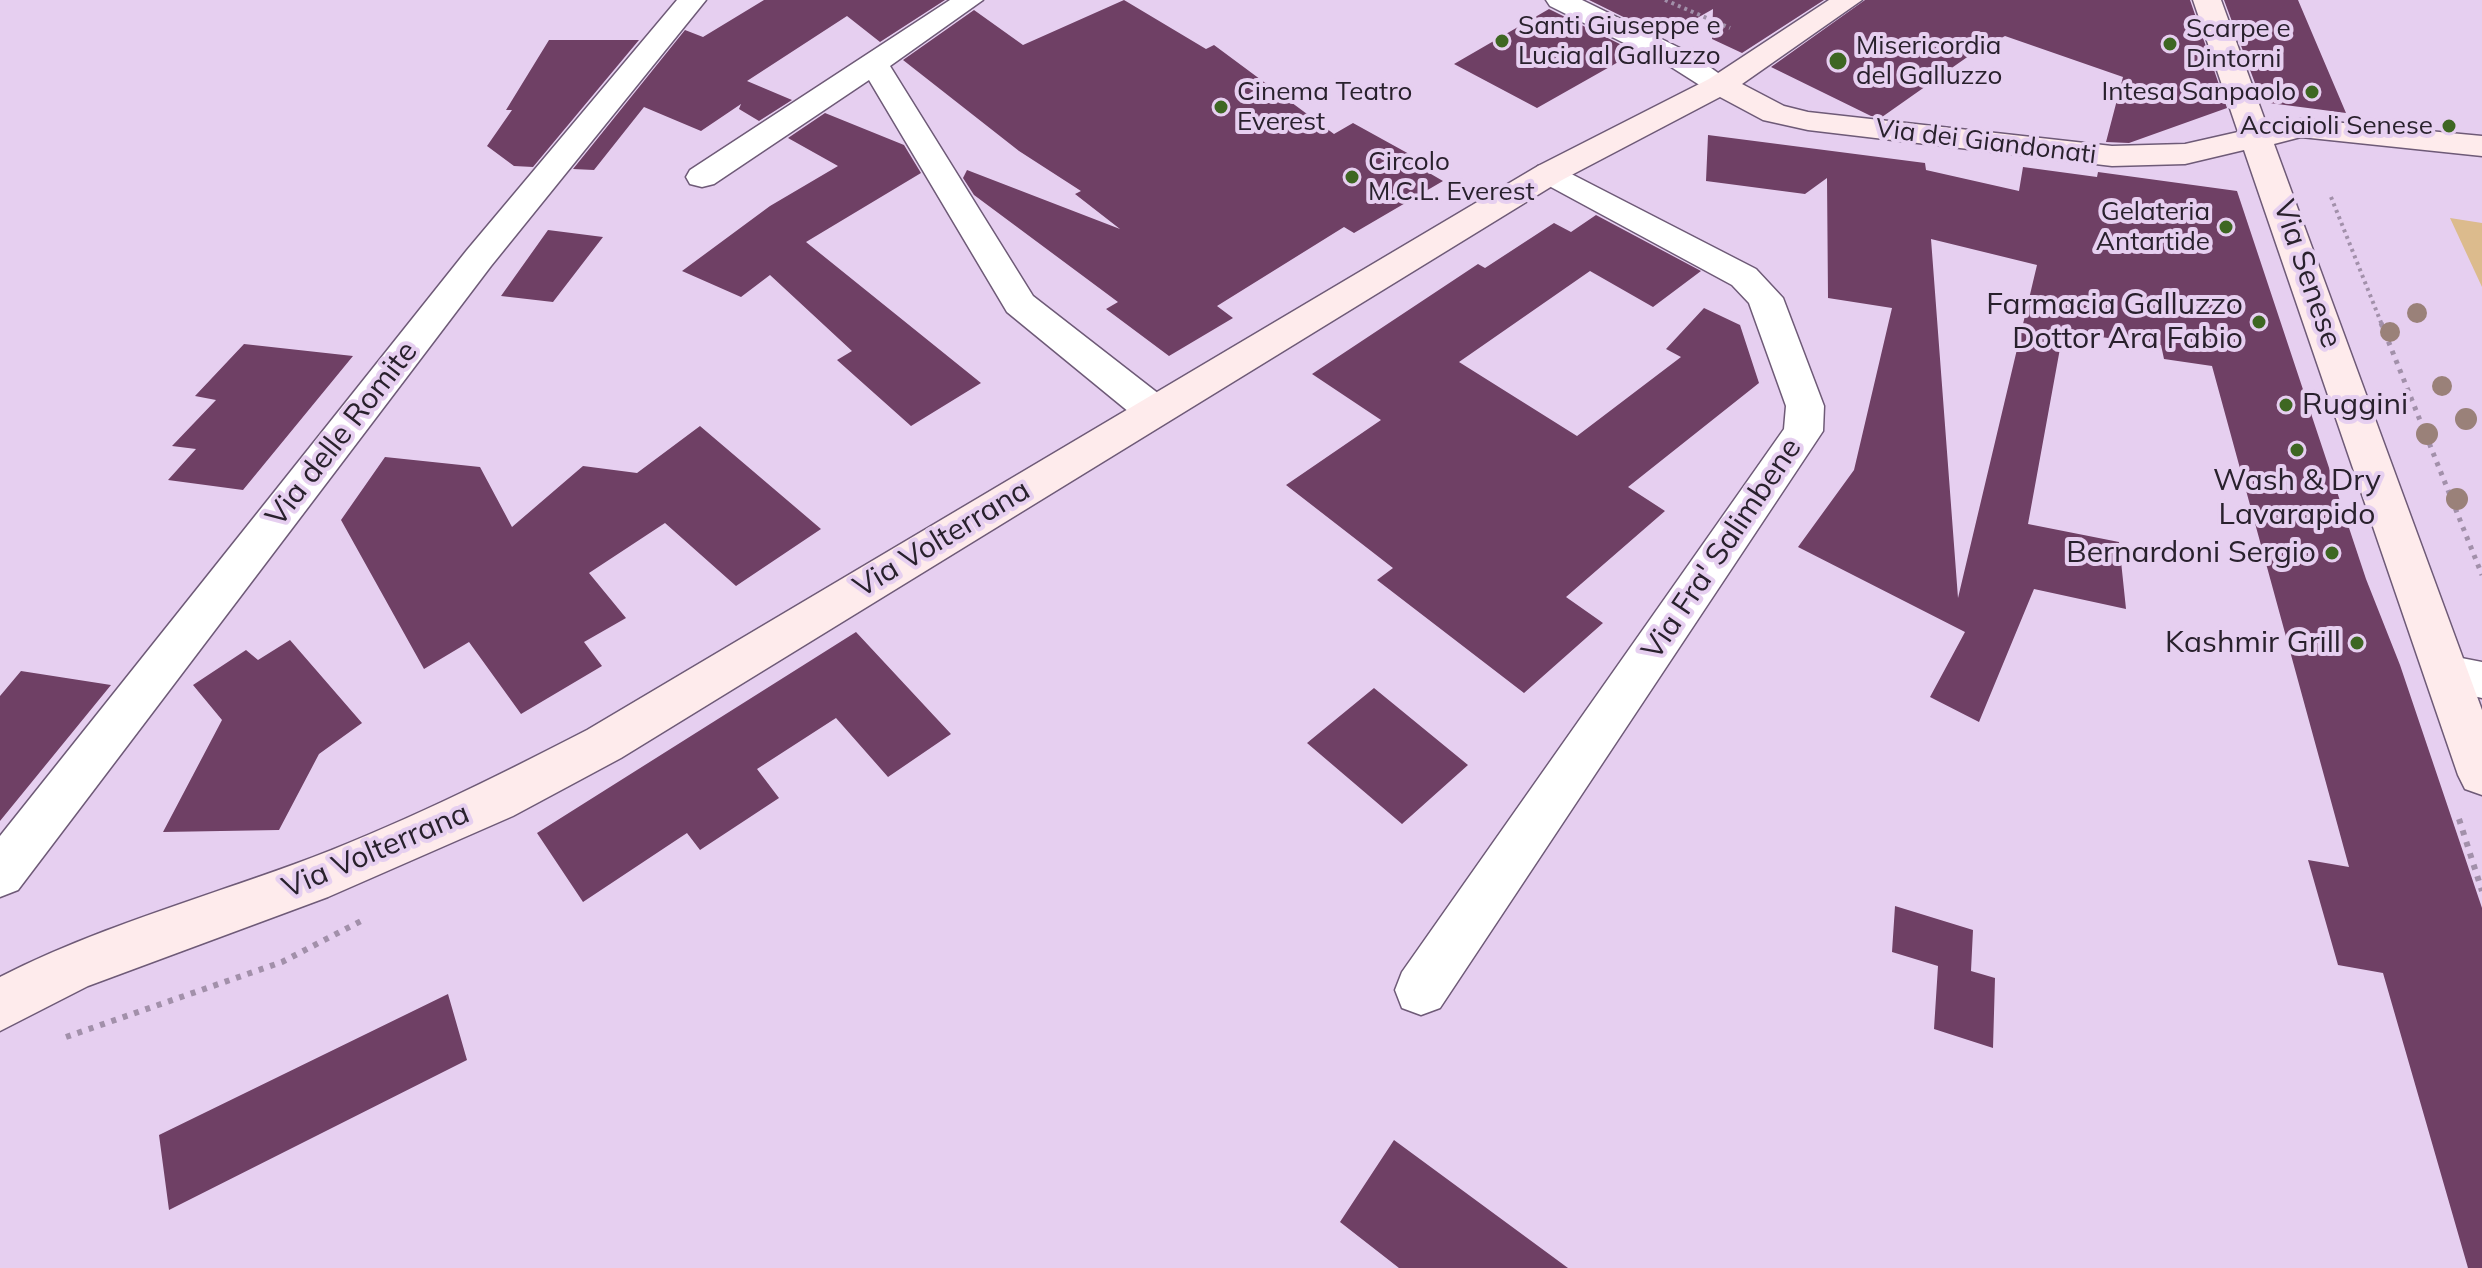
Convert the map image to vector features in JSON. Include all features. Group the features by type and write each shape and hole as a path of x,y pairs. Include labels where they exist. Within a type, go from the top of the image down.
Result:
{"main road":[{"name":"Via Volterrana","path":"0,1005 72,967 310,881 496,801 604,744 1550,173 1635,126 1720,85 1848,0"},
{"name":"Via Senese","path":"2207,0 2464,676 2482,775"},
{"name":"Via dei Giandonati","path":"1720,85 1774,113 1808,121 2112,156 2185,154 2291,130 2321,128 2482,146"},
{"path":"0,986 72,967"}],"street":[{"name":"Via delle Romite","path":"0,874 479,258 692,0"},
{"path":"702,177 969,0"},
{"path":"1567,1 1679,59 1720,85"},
{"path":"874,64 1020,304 1154,411"},
{"name":"Via Fra' Salimbene","path":"1421,990 1803,431 1805,406 1765,298 1744,277 1550,173"}],"path":[{"path":"1665,0 1747,35 1739,40 1766,54"},
{"path":"2328,188 2482,575"}],"shaded area":[{"path":"2450,218 2482,223 2482,287"}],"building":[{"path":"764,0 945,0 880,42 847,16 747,81 792,100 759,121 739,109 741,104 701,131 644,107 594,170 573,169 685,30 703,37"},
{"path":"1124,0 1206,49 1214,45 1334,134 1353,123 1420,160 1412,163 1443,181 1354,233 1344,227 1217,306 1233,318 1169,356 1106,309 1118,302 974,195 963,178 967,170 1120,229 1075,194 1081,191 1019,151 903,60 974,10 1023,45"},
{"path":"1589,0 1824,0 1742,53 1712,39 1713,9 1664,37"},
{"path":"1865,0 2190,0 2227,108 2129,143 2106,142 2123,77 2005,36 1973,53 1882,117 1871,116 1771,67"},
{"path":"2224,0 2298,0 2346,113 2262,102"},
{"path":"1549,9 1636,52 1537,108 1454,64"},
{"path":"549,40 639,40 533,167 514,166 487,146 512,110 506,110"},
{"path":"825,113 904,145 921,173 806,242 981,383 911,426 837,360 852,351 770,275 741,297 682,271 770,206 838,166 788,138"},
{"path":"1708,135 1925,163 1926,170 2019,191 2023,167 2097,177 2098,172 2237,191 2366,579 2400,665 2482,908 2482,1268 2468,1268 2383,973 2338,965 2308,860 2349,867 2212,366 2164,359 2161,345 2063,332 2028,524 2119,542 2126,609 2034,589 1979,722 1930,697 1965,632 1798,547 1854,470 1892,308 1828,298 1827,178 1805,194 1706,181","holes":["1931,239 2037,265 1958,598"]},
{"path":"1596,215 1701,271 1653,307 1590,271 1459,362 1577,436 1681,357 1666,349 1704,308 1740,325 1759,383 1628,487 1665,511 1566,597 1603,623 1524,693 1377,580 1393,568 1286,485 1381,420 1312,374 1478,264 1485,268 1554,223 1571,232"},
{"path":"548,230 603,237 553,302 501,296"},
{"path":"244,344 353,356 243,490 168,480 196,449 172,446 216,400 195,396"},
{"path":"700,426 821,529 736,586 665,523 589,573 626,618 584,642 602,666 521,714 469,642 424,669 341,520 385,457 480,467 512,527 583,466 637,473"},
{"path":"856,632 951,734 888,777 836,718 757,769 779,798 700,850 687,833 583,902 537,833"},
{"path":"290,640 362,723 319,754 279,830 163,832 222,720 193,685 246,650 258,660"},
{"path":"21,671 111,685 0,821 0,696"},
{"path":"1374,688 1468,765 1402,824 1307,743"},
{"path":"1895,906 1973,930 1971,971 1995,978 1993,1048 1934,1029 1938,966 1892,952"},
{"path":"448,994 467,1060 169,1210 159,1135"},
{"path":"1394,1140 1568,1268 1399,1268 1340,1222"}],"place":[{"name":"Santi Giuseppe e Lucia al Galluzzo","path":"1502,41"},
{"name":"Scarpe e Dintorni","path":"2170,44"},
{"name":"Misericordia del Galluzzo","path":"1838,61"},
{"name":"Intesa Sanpaolo","path":"2312,92"},
{"name":"Cinema Teatro Everest","path":"1221,107"},
{"name":"Acciaioli Senese","path":"2449,126"},
{"name":"Circolo M.C.L. Everest","path":"1352,177"},
{"name":"Gelateria Antartide","path":"2226,227"},
{"name":"Farmacia Galluzzo Dottor Ara Fabio","path":"2259,322"},
{"name":"Ruggini","path":"2286,405"},
{"name":"Wash & Dry Lavarapido","path":"2297,450"},
{"name":"Bernardoni Sergio","path":"2332,553"},
{"name":"Kashmir Grill","path":"2357,643"}]}
